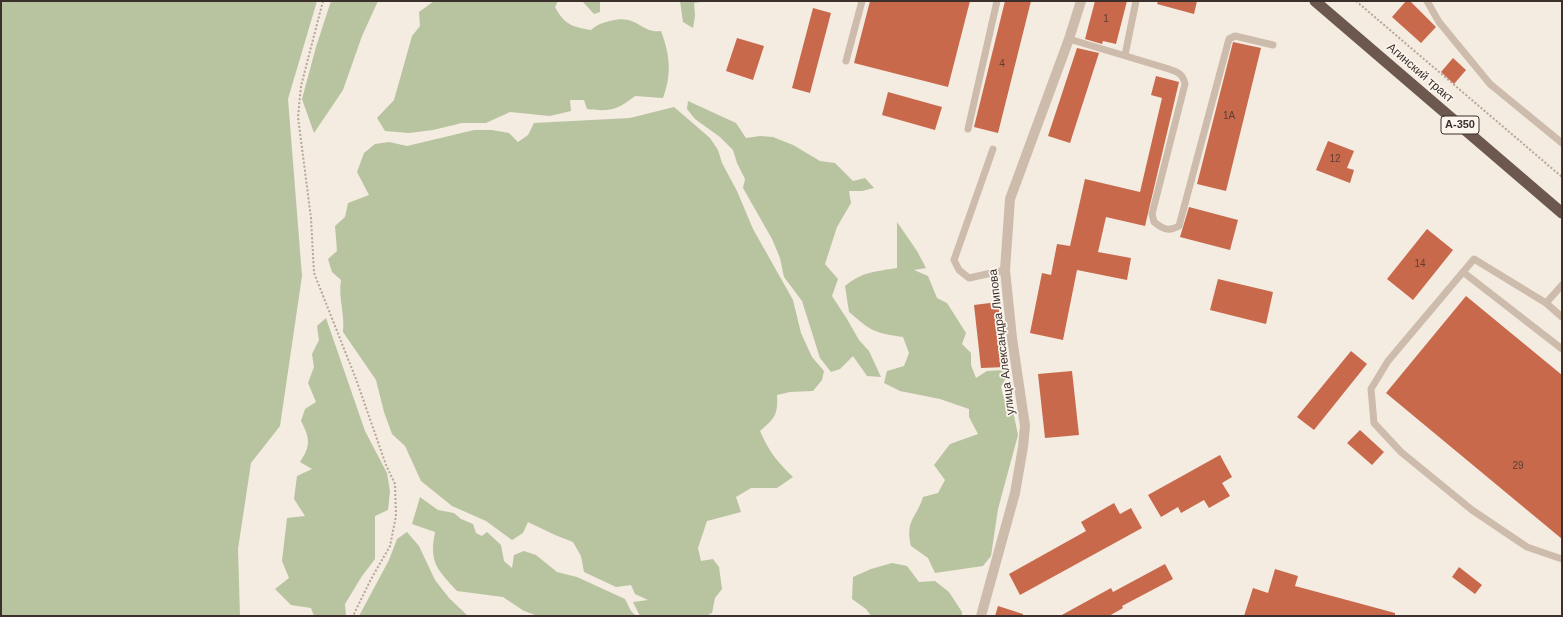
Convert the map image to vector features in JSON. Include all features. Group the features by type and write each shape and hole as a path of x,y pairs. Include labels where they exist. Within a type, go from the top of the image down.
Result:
{"highway":[{"name":"Агинский тракт","path":"1316,1 1562,213"}],"street":[{"name":"улица Александра Липова","path":"981,616 1015,493 1025,426 1012,338 1005,270 1010,199 1082,1"}],"lane":[{"path":"846,61 862,1"},
{"path":"968,129 997,1"},
{"path":"1125,55 1136,1"},
{"path":"1427,1 1439,22 1490,84 1562,143"},
{"path":"1069,40 1125,55 1180,73 1183,78 1185,84 1152,214 1154,222 1163,229 1172,230 1178,226 1229,38 1235,36 1273,45"},
{"path":"993,149 954,260 959,270 969,278 1005,270"},
{"path":"1562,317 1546,303 1474,259 1388,361 1371,389 1374,423 1401,452 1472,510 1527,547 1562,559"},
{"path":"1463,272 1562,349"},
{"path":"1546,303 1562,285"}],"path":[{"path":"323,1 301,86 298,117 311,218 314,273 356,379 377,443 395,484 396,516 390,546 370,581 353,616"},
{"path":"1356,1 1562,177"}],"green space":[{"path":"1,1 317,1 288,99 302,276 280,426 251,463 238,549 240,616 1,616"},
{"path":"331,1 378,1 362,36 343,90 314,133 302,99 316,47"},
{"path":"434,1 558,1 555,7 558,13 569,24 579,28 591,30 602,23 619,19 633,21 648,30 661,31 669,64 668,81 663,98 635,96 618,107 607,110 587,109 584,100 570,100 571,111 550,116 510,112 486,123 462,123 433,130 409,133 385,131 377,118 394,100 412,36 420,26 419,12"},
{"path":"582,1 600,1 600,12 594,14"},
{"path":"680,1 706,1 694,3 695,16 693,28 683,22"},
{"path":"688,101 736,123 746,138 760,136 773,137 793,145 820,161 835,163 853,181 865,178 874,188 862,191 849,191 851,203 837,227 825,264 838,279 832,296 859,340 869,351 881,377 867,376 853,356 840,369 831,372 820,358 802,301 784,277 780,258 772,239 743,188 745,179 737,163 733,150 720,137 695,119 687,109"},
{"path":"674,107 710,138 718,150 722,163 737,191 753,229 793,300 801,333 812,357 824,371 822,380 813,391 790,392 777,395 776,412 769,423 760,431 774,456 793,477 777,488 751,488 736,497 741,512 707,521 698,548 701,561 713,559 719,567 722,589 715,598 712,613 706,616 640,616 633,602 648,600 635,594 631,585 616,587 584,572 581,556 573,542 528,522 523,533 512,540 486,521 452,506 421,481 405,446 392,434 384,412 376,380 343,332 340,293 341,280 332,272 328,259 337,251 335,226 345,217 348,203 369,195 357,172 364,153 375,144 389,142 407,146 474,130 492,130 509,133 518,142 528,135 534,123 630,118"},
{"path":"897,222 917,251 926,268 914,270 928,276 937,298 947,303 966,333 962,344 971,353 971,365 976,378 987,371 1003,370 1006,378 1001,387 1004,399 1013,411 1018,435 998,509 991,556 983,566 935,573 928,558 911,546 909,530 923,497 938,493 945,480 934,465 950,444 978,434 969,417 969,409 940,399 900,391 884,383 887,371 904,366 909,353 903,337 873,330 849,312 845,286 858,277 875,271 897,268"},
{"path":"326,318 365,431 387,473 390,491 388,510 375,516 375,559 362,576 345,604 346,616 314,616 311,608 291,605 275,589 289,578 282,561 287,518 305,516 294,499 297,476 312,469 300,462 308,446 308,437 301,421 305,409 316,402 308,383 314,367 312,354 319,340 317,326"},
{"path":"420,497 438,510 454,513 461,519 473,524 476,533 482,536 487,532 501,545 504,561 512,568 514,555 524,551 536,555 557,572 577,577 625,599 631,611 636,616 538,616 524,611 503,597 457,591 444,577 436,565 433,551 435,532 412,524"},
{"path":"407,532 419,546 435,580 449,598 468,616 359,616 389,560 397,539"},
{"path":"892,563 907,566 919,582 935,581 949,592 962,612 962,616 871,616 866,609 852,599 853,577 871,569"}],"building":[{"path":"870,1 970,1 948,87 854,63"},
{"path":"1005,1 1031,1 998,133 974,127"},
{"path":"1095,1 1127,1 1116,44 1103,41 1102,44 1085,39"},
{"path":"1158,1 1197,1 1194,14 1157,4"},
{"path":"1406,1 1410,1 1436,27 1421,43 1392,17"},
{"path":"813,8 831,13 810,93 792,88"},
{"path":"737,38 764,46 753,80 726,71"},
{"path":"1233,42 1261,48 1226,191 1197,184"},
{"path":"1077,48 1099,53 1070,143 1048,136"},
{"path":"1453,58 1466,70 1454,84 1441,72"},
{"path":"1156,76 1179,82 1145,226 1106,217 1098,252 1131,258 1127,280 1077,270 1063,340 1030,333 1042,273 1051,275 1057,244 1070,246 1085,179 1140,192 1162,98 1151,95"},
{"path":"888,92 942,107 935,130 882,115"},
{"path":"1328,141 1354,151 1347,168 1354,170 1350,183 1316,170"},
{"path":"1189,207 1238,220 1230,250 1180,237"},
{"path":"1427,229 1453,250 1413,300 1387,279"},
{"path":"1218,279 1273,292 1266,324 1210,310"},
{"path":"1466,296 1562,375 1562,539 1386,393"},
{"path":"998,302 1006,367 981,368 974,305"},
{"path":"1351,351 1367,364 1314,430 1297,417"},
{"path":"1072,371 1079,435 1045,438 1038,374"},
{"path":"1360,430 1384,452 1372,465 1347,443"},
{"path":"1220,455 1232,477 1222,483 1230,496 1209,508 1204,500 1181,513 1178,507 1161,517 1148,495"},
{"path":"1114,503 1120,514 1131,508 1142,528 1020,595 1009,574 1086,531 1081,522"},
{"path":"1165,564 1173,579 1122,606 1123,608 1109,616 1060,616 1111,588 1113,592"},
{"path":"1459,567 1482,585 1475,594 1452,577"},
{"path":"1275,569 1298,576 1295,586 1395,613 1395,616 1244,616 1253,588 1268,593"},
{"path":"998,606 1023,614 1023,616 995,616"}]}
